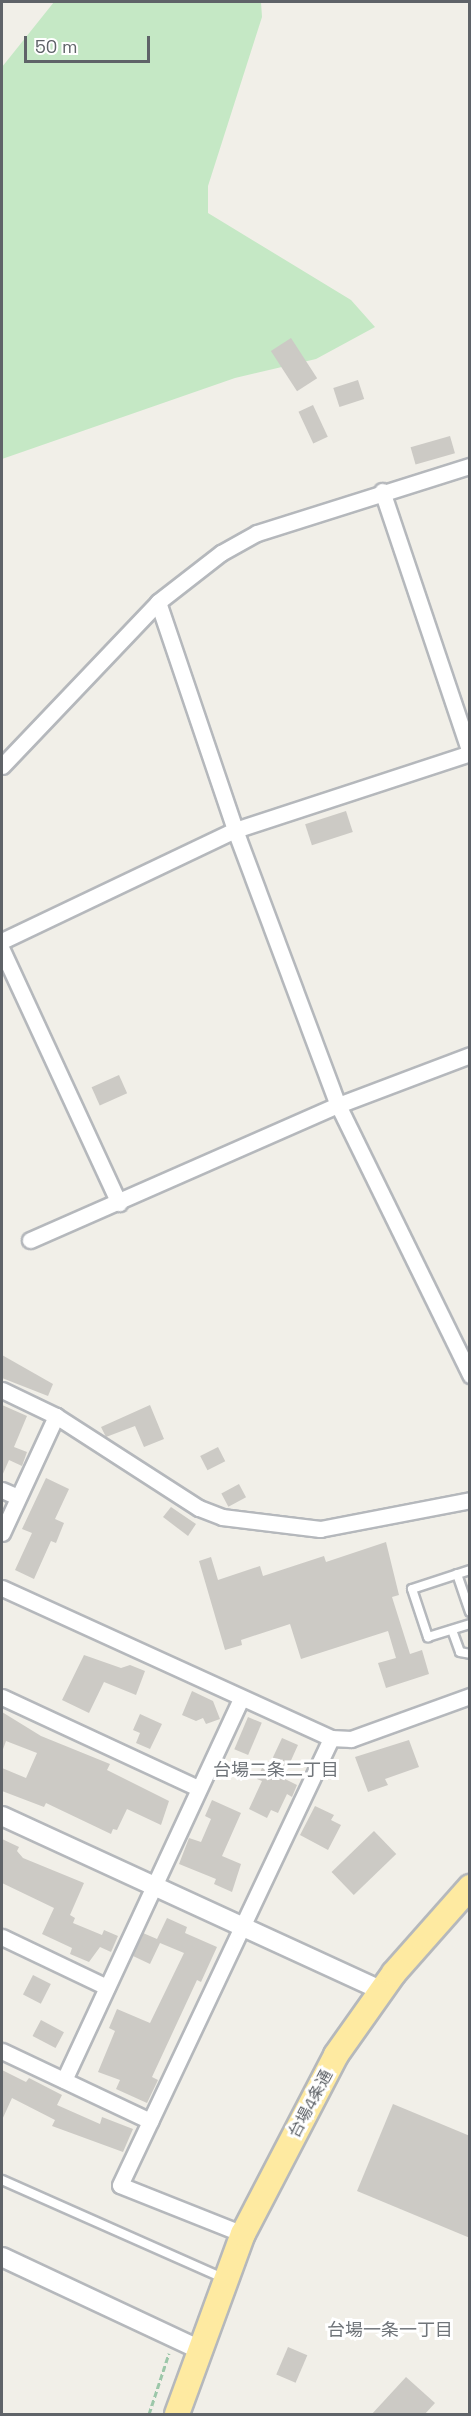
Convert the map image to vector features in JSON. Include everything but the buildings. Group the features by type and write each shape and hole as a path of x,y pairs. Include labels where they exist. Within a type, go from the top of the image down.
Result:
{"highway":[{"name":"台場4条通","path":"177,2415 198,2349 243,2234 336,2055 382,1991 470,1887"}],"street":[{"path":"2,766 158,602 221,553 256,534 382,491 470,466"},
{"path":"2,941 235,830 470,753 382,491"},
{"path":"158,602 235,830 338,1105 470,1376"},
{"path":"2,950 119,1203"},
{"path":"30,1240 119,1203 338,1105 470,1055"},
{"path":"2,1390 56,1416 199,1508 222,1518 320,1529 470,1500"},
{"path":"2,1533 56,1416"},
{"path":"2,1490 18,1497"},
{"path":"2,1588 331,1738 351,1739 470,1696"},
{"path":"2,1697 198,1788"},
{"path":"64,2080 241,1698"},
{"path":"243,2234 120,2185 331,1738"},
{"path":"2,1816 382,1991"},
{"path":"2,1937 107,1987"},
{"path":"2,2051 150,2121"},
{"path":"2,2257 198,2349"}],"lane":[{"path":"470,1570 412,1589 428,1638 470,1624"},
{"path":"457,1574 470,1612"},
{"path":"452,1630 460,1652 470,1654"},
{"path":"2,2180 225,2279"}],"path":[{"path":"150,2415 174,2337"}],"green space":[{"path":"54,2 261,2 262,17 208,186 208,213 351,300 375,327 316,359 235,378 2,459 2,67"}],"district":[{"name":"台場二条二丁目","path":"276,1770"},
{"name":"台場一条一丁目","path":"390,2330"}]}
